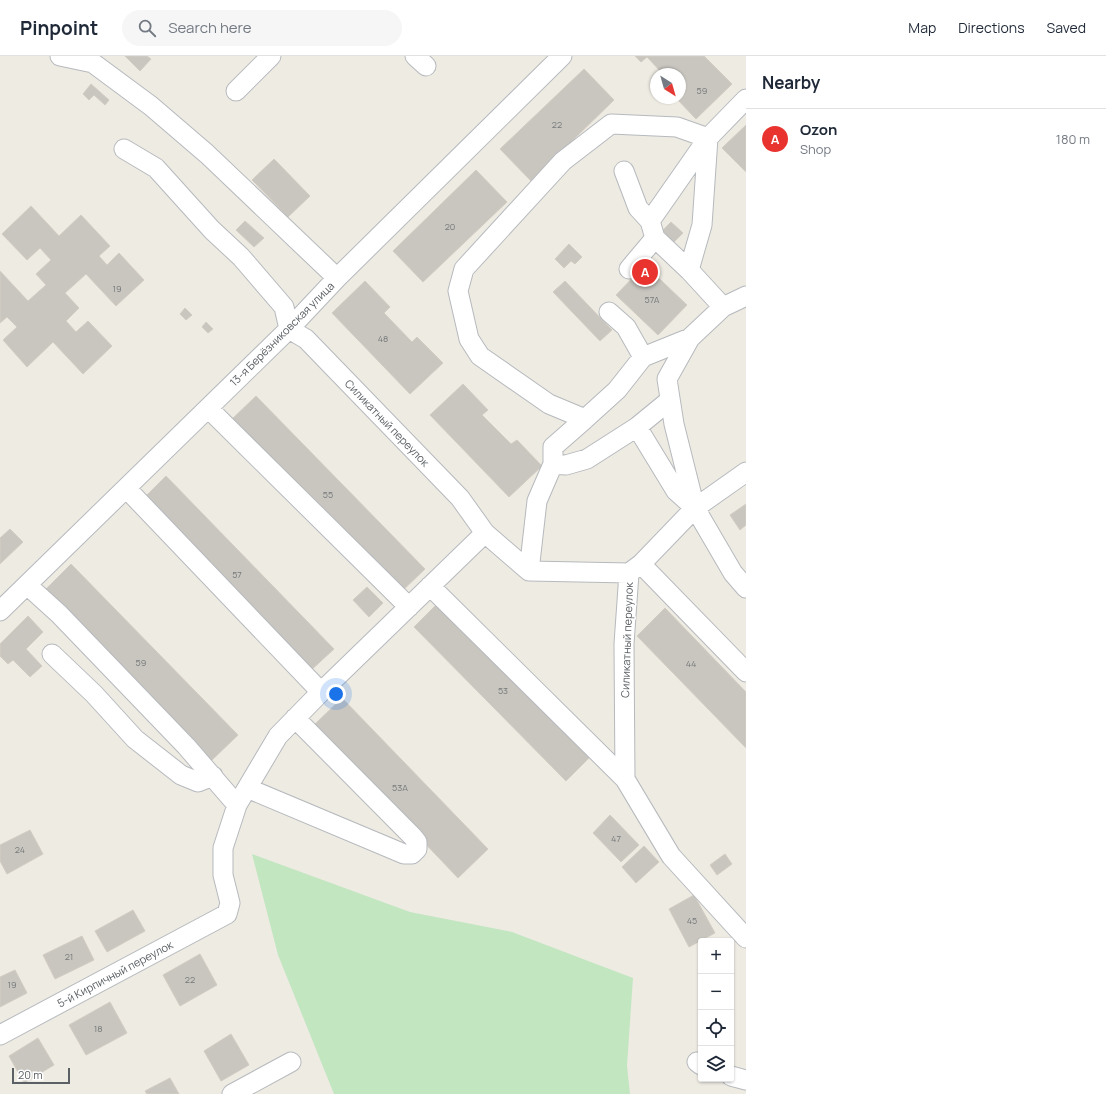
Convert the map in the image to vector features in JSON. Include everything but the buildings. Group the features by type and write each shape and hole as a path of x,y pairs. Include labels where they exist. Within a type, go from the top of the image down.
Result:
{"street":[{"path":"60,56 93,62 151,106 207,154 337,278"},
{"path":"236,91 271,56"},
{"name":"13-я Берёзниковская улица","path":"0,611 289,329 337,278 562,56"},
{"path":"629,269 708,138 746,99"},
{"path":"585,419 549,404 480,356 469,339 458,291 464,269 563,161 611,124 677,127 708,138"},
{"path":"688,270 702,225 708,138"},
{"path":"124,149 156,168 212,230 241,257 284,307 289,329"},
{"path":"624,171 638,208 653,229 688,270 723,306"},
{"path":"746,296 723,306 690,338 667,379 674,424 695,508 733,573 746,588"},
{"path":"609,312 626,327 643,357"},
{"name":"Силикатный переулок","path":"289,329 306,339 460,498 485,533 529,571 635,569 624,644 625,779"},
{"path":"529,571 537,501 554,464 552,447 617,390 643,357 690,338"},
{"path":"554,464 566,465 587,459 637,426 670,400"},
{"path":"208,408 409,607"},
{"path":"637,426 676,491 695,508"},
{"path":"746,472 695,508 635,569 746,672"},
{"path":"126,488 320,692"},
{"path":"27,585 59,614 213,776 237,805 278,736 320,692 485,533"},
{"path":"430,586 625,779 671,856 746,938"},
{"path":"52,654 94,694 135,738 181,775 198,782 213,776"},
{"path":"246,788 404,854 412,854 416,851 417,842 413,837 295,718"},
{"name":"5-й Кирпичный переулок","path":"0,1034 223,917 228,911 230,903 223,875 223,848 237,805"},
{"path":"232,1094 291,1062"},
{"path":"734,1077 746,1080"}],"green space":[{"path":"252,854 410,912 512,932 633,978 627,1066 630,1094 334,1094 278,955"}],"place":[{"name":"Ozon","path":"645,272"}]}
